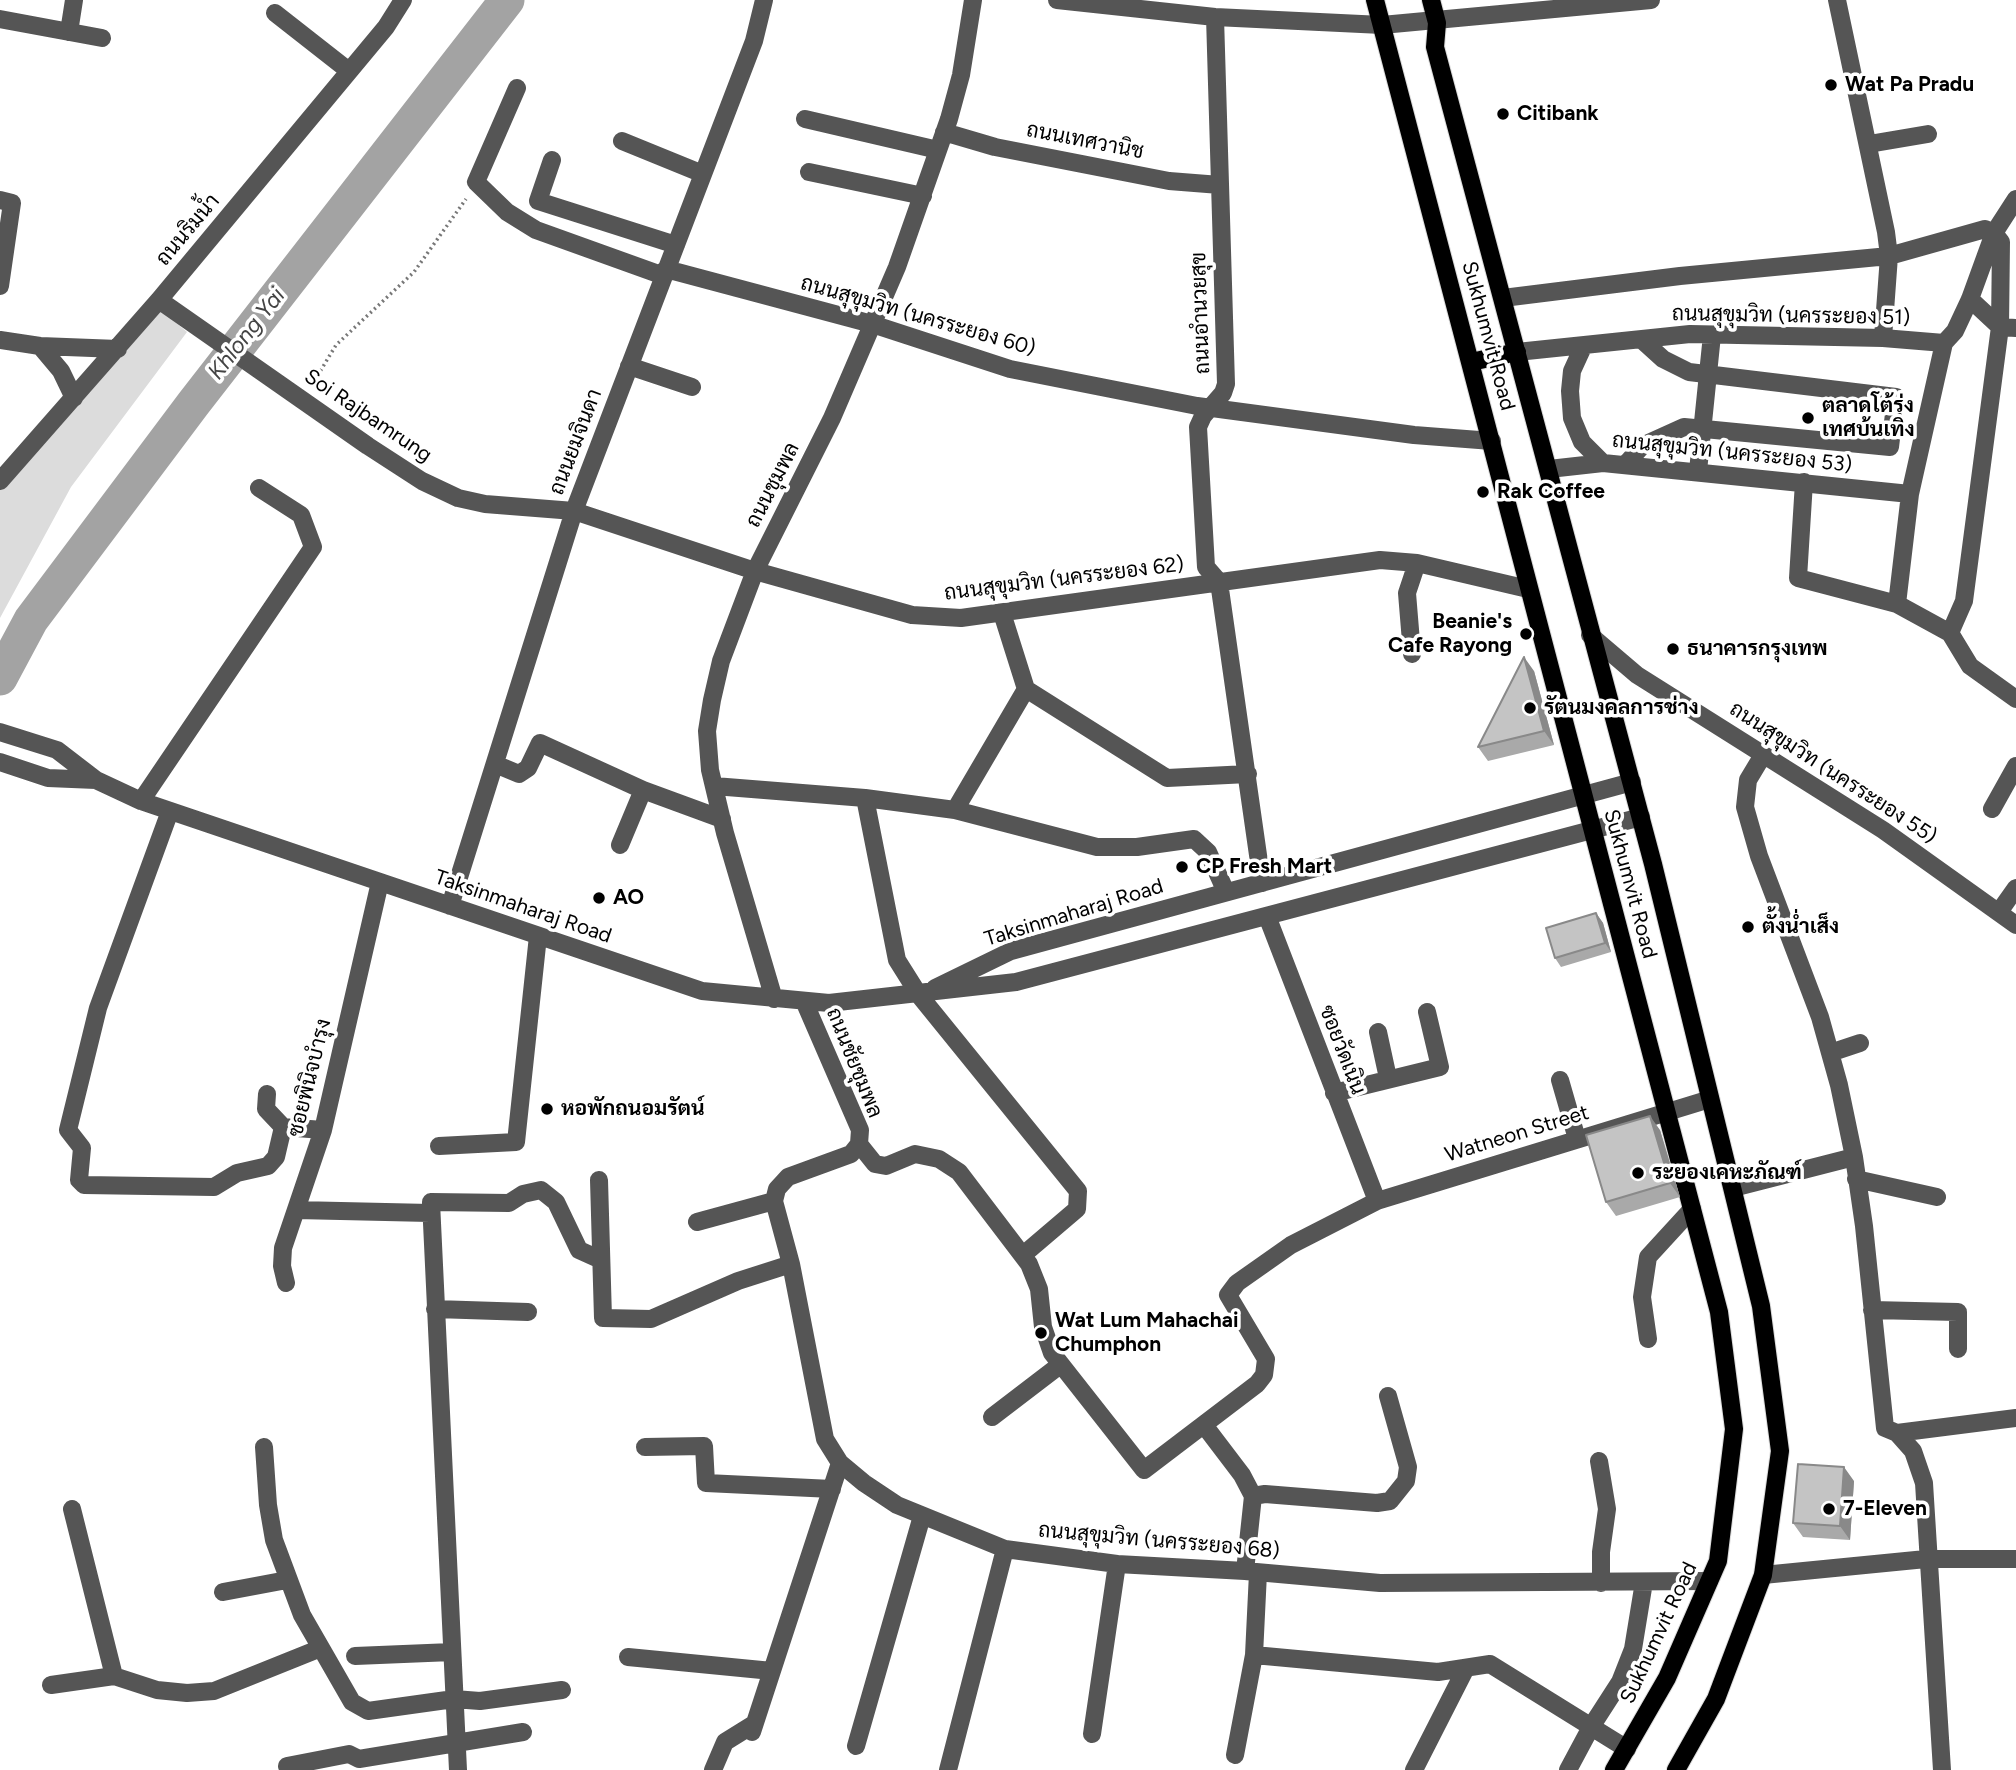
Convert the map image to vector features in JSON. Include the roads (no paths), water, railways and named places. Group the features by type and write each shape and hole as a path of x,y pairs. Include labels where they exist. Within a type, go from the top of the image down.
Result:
{"main road":[{"name":"Sukhumvit Road","path":"1375,0 1492,441 1581,796 1668,1112 1719,1312 1734,1429 1718,1561 1667,1678 1614,1770"},
{"name":"Sukhumvit Road","path":"1431,0 1437,23 1435,47 1549,469 1590,635 1632,782 1761,1306 1780,1451 1763,1575 1716,1699 1676,1770"},
{"name":"ถนนสุขุมวิท (นครระยอง 51)","path":"1471,362 1517,352"}],"street":[{"path":"69,32 74,0"},
{"name":"ถนนริมน้ำ","path":"0,481 118,349 386,27 403,0"},
{"name":"ถนนยมจินดา","path":"450,906 574,511 754,40 764,0"},
{"name":"ถนนชุมพล","path":"774,999 714,786 708,731 712,701 721,661 755,571 832,418 923,196 961,75 973,0"},
{"path":"1057,0 1086,1 1216,18 1382,25 1437,23 1651,0"},
{"path":"1837,0 1869,144 1889,256 1883,338"},
{"path":"275,13 349,71"},
{"name":"ถนนอำนวยสุข","path":"1216,18 1226,384 1212,408 1203,415 1198,427 1206,567 1219,583 1262,883"},
{"path":"0,19 102,38"},
{"name":"ถนนสุขุมวิท (นครระยอง 60)","path":"517,88 476,182 507,212 529,227 665,273 872,324 1010,369 1212,408 1414,435 1492,441"},
{"path":"804,119 938,150"},
{"name":"ถนนเทศวานิช","path":"944,132 995,147 1169,181 1220,185"},
{"path":"1869,144 1928,134"},
{"path":"622,141 703,174"},
{"path":"552,160 538,201 676,244"},
{"path":"809,172 923,196"},
{"path":"1897,604 1910,494 1944,343 1955,331 1970,299 1994,233 2016,199"},
{"path":"0,201 12,203 0,286"},
{"path":"1503,298 1680,275 1889,256 1985,229 1994,233 2001,242 2008,328 1964,601 1950,633"},
{"path":"1970,299 2008,328"},
{"name":"Soi Rajbamrung","path":"159,300 422,481 458,498 485,504 574,511"},
{"name":"ถนนสุขุมวิท (นครระยอง 51)","path":"1517,352 1690,334 1883,338 1944,343"},
{"path":"1698,471 1712,335"},
{"path":"0,340 40,346 118,349"},
{"path":"1626,464 1642,446 1684,427 1890,447 1896,397 1689,372 1663,359 1642,340"},
{"path":"40,346 61,371 74,398"},
{"path":"1583,347 1572,371 1572,418 1582,442 1603,463"},
{"path":"629,366 692,387"},
{"name":"ถนนสุขุมวิท (นครระยอง 53)","path":"1549,469 1603,463 1626,464 1910,494"},
{"path":"1804,482 1798,578 1897,604 1950,633 1970,666 2016,699"},
{"path":"141,801 313,547 301,515 259,488"},
{"name":"ถนนสุขุมวิท (นครระยอง 62)","path":"574,511 755,571 912,615 961,618 1380,560 1417,563 1528,589"},
{"path":"1412,654 1407,593 1417,563"},
{"path":"1002,612 1026,689 1167,778 1248,774"},
{"name":"ถนนสุขุมวิท (นครระยอง 55)","path":"1590,635 1637,675 1659,686 1883,830 2016,925"},
{"path":"955,810 1026,689"},
{"name":"Taksinmaharaj Road","path":"0,732 57,750 96,780 141,801 702,991 829,1003 919,995 1011,951 1632,782"},
{"path":"495,764 519,774 528,768 540,743 643,790 722,819"},
{"path":"1763,755 1748,780 1745,807 1759,856 1820,1017 1854,1157 1885,1428 1897,1433 1913,1451 1922,1471 1942,1770"},
{"name":"Taksinmaharaj Road","path":"0,762 48,778 96,780"},
{"path":"1992,808 2016,766"},
{"path":"714,786 866,798 955,810 1097,847 1136,847 1194,839 1208,852 1226,892"},
{"path":"620,845 643,790"},
{"path":"866,798 897,960 919,995 1078,1191 1077,1209 1023,1255"},
{"path":"170,811 98,1009 68,1130 82,1148 79,1180 84,1185 214,1187 237,1173 268,1166 276,1157 283,1127"},
{"path":"919,995 1016,982 1641,817"},
{"name":"ซอยพินิจบำรุง","path":"286,1283 282,1266 283,1248 323,1130 380,882"},
{"path":"1998,912 2016,888"},
{"name":"ซอยวัดเนิน","path":"1267,916 1377,1201"},
{"path":"439,1146 516,1142 538,936"},
{"name":"ถนนชัยชุมพล","path":"804,1001 860,1130 859,1144"},
{"path":"1334,1093 1440,1067 1427,1012"},
{"path":"1378,1032 1388,1078"},
{"path":"1830,1053 1860,1043"},
{"path":"1560,1080 1577,1139"},
{"path":"267,1094 266,1109 283,1127 323,1130"},
{"name":"Watneon Street","path":"1204,1425 1264,1376 1266,1359 1230,1302 1230,1288 1292,1245 1377,1201 1710,1099"},
{"path":"697,1223 774,1201 777,1189 789,1177 851,1154 859,1144 875,1164 886,1166 915,1154 939,1159 959,1172 1023,1255 1039,1289 1046,1339 1060,1365 1144,1470 1204,1425 1242,1475 1253,1496 1254,1656 1235,1755"},
{"path":"1733,1188 1854,1157"},
{"path":"1856,1179 1937,1197"},
{"path":"599,1180 599,1259 603,1318 651,1320 712,1296 738,1281 791,1264"},
{"path":"458,1770 431,1202 509,1203 523,1194 541,1190 556,1202 579,1250 599,1259"},
{"name":"ถนนสุขุมวิท (นครระยอง 68)","path":"774,1201 791,1264 825,1439 841,1463 864,1483 897,1505 922,1516 1005,1549 1117,1564 1380,1583 1709,1581"},
{"path":"1648,1339 1642,1297 1648,1257 1692,1209"},
{"path":"296,1210 430,1213"},
{"path":"435,1309 528,1312"},
{"path":"1872,1310 1958,1312 1958,1349"},
{"path":"992,1417 1060,1365"},
{"path":"1253,1496 1265,1494 1377,1503 1390,1501 1406,1481 1408,1467 1388,1396"},
{"path":"1897,1433 2016,1418"},
{"path":"645,1447 704,1446 706,1483 832,1489"},
{"path":"264,1447 268,1505 287,1580 352,1702 368,1711 454,1699 480,1701 562,1690"},
{"path":"1599,1461 1607,1509 1601,1552 1601,1583"},
{"path":"713,1770 725,1742 753,1728 841,1463"},
{"path":"72,1508 114,1676"},
{"path":"856,1746 922,1516"},
{"path":"948,1770 1005,1549"},
{"path":"1763,1575 1926,1559 2016,1559"},
{"path":"1092,1734 1117,1564"},
{"path":"223,1592 287,1580"},
{"path":"1568,1770 1620,1682 1633,1649 1644,1582"},
{"path":"51,1685 114,1676 157,1690 187,1693 214,1691 321,1648"},
{"path":"355,1656 452,1653"},
{"path":"1254,1656 1438,1672 1490,1664 1626,1749"},
{"path":"628,1657 772,1671"},
{"path":"1415,1770 1466,1668"},
{"path":"287,1766 349,1754 359,1759 523,1732"}],"waterway":[{"name":"Khlong Yai","path":"0,678 31,620 193,404 507,0"}],"place":[{"name":"Wat Pa Pradu","path":"1831,85"},
{"name":"Citibank","path":"1503,114"},
{"name":"ตลาดโต้รุ่ง เทศบ้นเทิง","path":"1808,418"},
{"name":"Rak Coffee","path":"1483,492"},
{"name":"Beanie's Cafe Rayong","path":"1526,634"},
{"name":"ธนาคารกรุงเทพ","path":"1673,649"},
{"name":"รัตนมงคลการช่าง","path":"1530,708"},
{"name":"CP Fresh Mart","path":"1182,867"},
{"name":"AO","path":"599,898"},
{"name":"ตั้งน่ำเส็ง","path":"1748,927"},
{"name":"หอพักถนอมรัตน์","path":"547,1109"},
{"name":"ระยองเคหะภัณฑ์","path":"1638,1173"},
{"name":"Wat Lum Mahachai Chumphon","path":"1041,1333"},
{"name":"7-Eleven","path":"1829,1509"}]}
